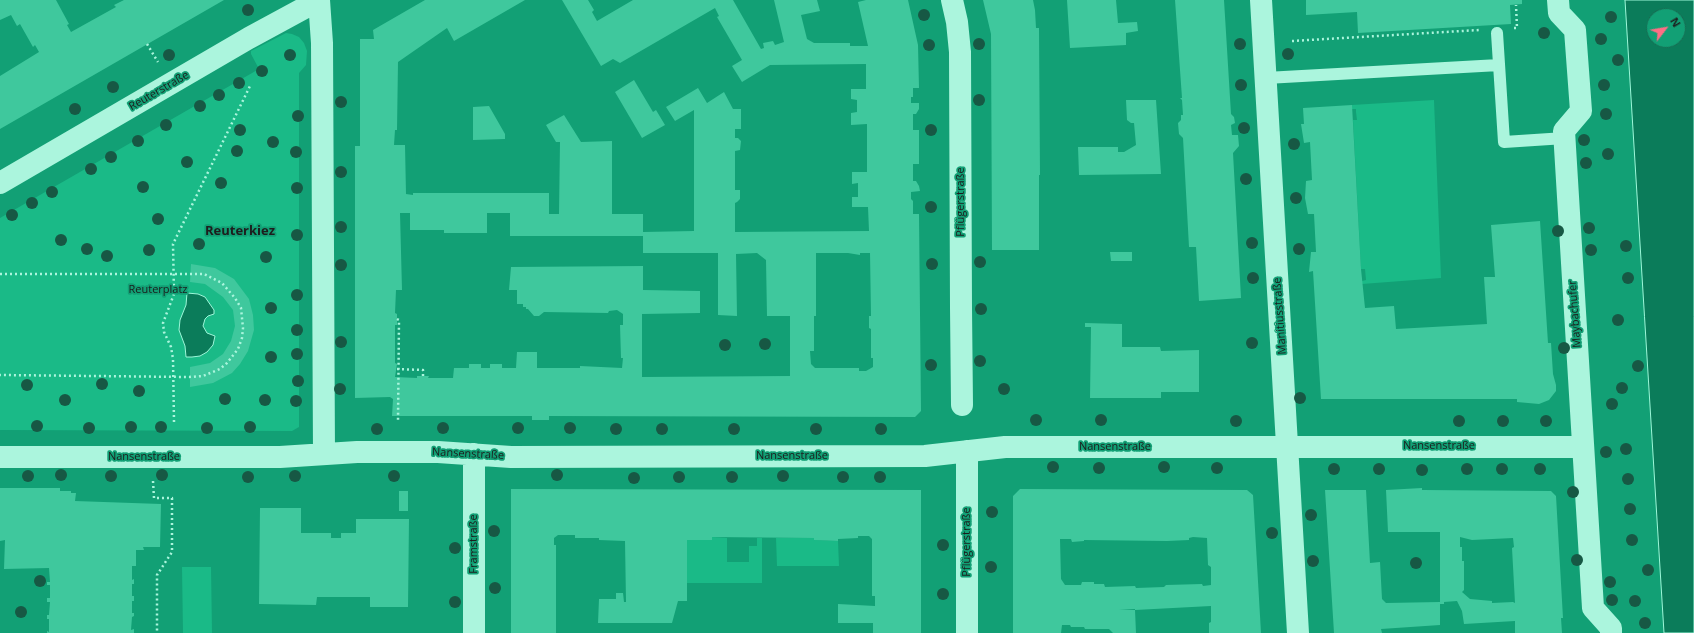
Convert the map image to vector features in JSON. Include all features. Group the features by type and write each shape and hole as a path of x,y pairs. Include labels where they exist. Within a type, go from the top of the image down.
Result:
{"street":[{"name":"Reuterstraße","path":"0,183 249,38 319,0"},
{"path":"319,0 322,43 324,454"},
{"name":"Pflügerstraße","path":"952,0 957,22 960,52 960,308 962,405"},
{"name":"Manitiusstraße","path":"1261,0 1298,633"},
{"name":"Maybachufer","path":"1558,0 1559,13 1575,30 1581,111 1564,131 1593,608 1611,628 1611,633"},
{"name":"Nansenstraße","path":"0,457 280,457 357,452 438,452 511,457 909,456 1005,447 1583,447"},
{"name":"Pflügerstraße","path":"967,451 967,633"},
{"name":"Framstraße","path":"474,454 474,633"}],"lane":[{"path":"1498,33 1504,142 1565,138"},
{"path":"1266,78 1499,65"}],"path":[{"path":"1511,28 1518,28 1516,5"},
{"path":"1292,41 1481,30"},
{"path":"174,422 172,353 164,332 163,323 173,300 173,244 251,84"},
{"path":"0,274 204,274 222,283 235,298 241,308 243,328 242,338 238,349 228,363 220,369 203,376 0,375"},
{"path":"397,319 400,320 398,422"},
{"path":"398,370 423,370 423,376"},
{"path":"153,478 154,498 172,498 172,552 156,575 157,633"}],"green space":[{"name":"Reuterplatz","path":"286,33 299,37 304,43 307,51 306,65 299,73 299,427 292,431 0,430 0,218 259,69 251,54 251,51"},
{"path":"1434,100 1441,278 1362,284 1362,281 1366,280 1365,269 1361,269 1353,120 1357,120 1356,109 1352,109 1352,105"},
{"path":"712,537 727,538 727,562 749,562 749,546 757,546 757,538 762,538 762,583 687,583 687,540 712,540"},
{"path":"776,538 814,538 814,540 838,541 839,566 777,566"},
{"path":"182,567 211,567 212,633 183,633"}],"shaded area":[{"path":"1625,0 1694,0 1694,633 1664,633"},
{"path":"187,293 198,294 205,297 214,310 214,314 205,319 203,326 207,333 215,336 213,345 207,352 200,356 186,357 185,346 179,330 180,320 186,305"}],"building":[{"path":"0,0 56,0 69,24 67,25 71,32 116,7 114,5 124,0 224,0 0,129 0,76 39,52 35,45 33,47 20,24 17,26 11,15 0,20"},
{"path":"425,0 525,0 454,41 447,28 398,62 397,130 395,130 394,145 405,145 406,194 549,193 549,214 559,214 560,142 556,142 546,125 564,115 581,142 612,141 612,214 643,214 643,232 694,231 694,110 675,121 666,107 698,88 707,103 724,92 733,109 741,109 741,129 735,129 735,138 738,138 741,141 740,150 735,151 735,190 740,190 740,199 735,203 735,232 869,231 868,207 852,207 852,197 858,197 858,183 852,184 852,172 867,172 867,124 851,125 851,113 857,112 857,100 851,99 851,89 866,89 866,64 770,65 742,82 732,66 742,60 717,17 719,16 715,8 620,63 613,59 601,66 562,0 588,0 594,10 592,12 597,21 633,0 733,0 761,49 764,48 763,43 773,41 775,45 784,42 774,0 817,0 820,11 801,15 807,39 814,43 850,43 850,46 868,46 858,2 866,0 908,0 918,45 919,88 913,88 911,103 919,103 919,109 916,114 913,114 913,130 919,130 919,164 913,164 913,181 916,181 920,191 911,192 911,199 913,201 913,214 919,214 921,411 915,417 549,416 549,420 532,420 532,416 392,416 393,399 390,397 355,398 355,146 360,146 360,39 374,39 373,30","holes":["400,213 410,213 410,230 444,230 444,233 487,233 487,213 510,213 510,236 643,236 643,253 718,253 718,315 737,316 736,254 757,253 766,260 767,316 790,316 790,376 642,377 642,314 700,313 700,291 643,290 643,266 511,267 509,290 517,290 517,304 523,304 523,307 526,307 526,309 528,309 534,316 539,316 544,312 608,313 609,311 617,310 623,314 623,325 620,325 621,358 623,358 622,368 580,366 580,368 537,368 537,352 517,352 516,368 502,368 502,364 490,364 490,368 481,368 481,364 469,364 469,368 454,368 453,378 428,378 429,376 417,376 417,378 395,377 397,364 395,363 395,325 397,325 397,314 395,313 396,290 402,290","816,253 848,253 860,255 860,253 870,253 871,316 869,316 869,328 871,329 871,358 873,358 873,367 866,371 859,371 859,368 815,368 811,364 810,351 814,351 814,316 816,316"]},
{"path":"983,0 1033,0 1036,28 1039,28 1039,250 992,250 991,34"},
{"path":"1067,0 1116,0 1118,23 1137,22 1138,31 1126,33 1126,45 1070,48"},
{"path":"1175,0 1224,0 1231,114 1234,117 1235,123 1231,125 1232,135 1238,135 1239,146 1233,153 1241,298 1199,301 1196,247 1189,247 1183,138 1179,134 1178,123 1181,120 1181,115 1183,115 1182,100 1180,98 1182,98"},
{"path":"1306,0 1522,0 1522,4 1510,5 1511,24 1358,33 1357,12 1306,15"},
{"path":"634,80 653,112 656,110 665,125 642,138 615,92"},
{"path":"1126,100 1156,100 1161,174 1079,175 1078,147 1118,147 1118,152 1124,152 1136,145 1134,123 1127,120"},
{"path":"1352,105 1361,269 1365,308 1394,306 1396,329 1487,324 1484,277 1495,277 1491,225 1540,221 1548,343 1551,343 1553,374 1556,385 1556,391 1549,400 1539,404 1517,402 1517,399 1321,399 1313,271 1309,272 1311,252 1316,252 1314,214 1308,214 1305,198 1306,181 1312,180 1310,142 1304,143 1301,124 1304,124 1303,108"},
{"path":"489,106 505,134 505,139 473,140 473,107"},
{"path":"1110,252 1132,252 1132,261 1111,261"},
{"path":"191,264 215,268 234,279 249,299 253,315 254,330 248,351 232,373 213,383 190,387 190,367 210,363 223,354 231,341 235,326 233,310 223,297 205,284 190,282"},
{"path":"1085,323 1122,324 1122,347 1160,347 1161,351 1199,350 1199,392 1161,392 1161,398 1090,398 1091,327 1085,327"},
{"path":"0,488 60,488 60,491 71,491 71,493 76,493 75,501 161,504 160,547 143,547 144,550 136,550 136,566 132,566 132,580 134,579 134,584 132,584 132,596 134,596 134,601 132,601 132,613 134,613 134,616 132,617 131,630 134,629 134,633 47,633 47,631 49,632 49,619 47,619 47,615 49,615 50,602 47,602 47,598 50,598 50,585 47,585 47,582 50,582 49,568 4,569 5,540 0,541"},
{"path":"1422,488 1422,490 1551,491 1556,496 1563,618 1561,618 1562,633 1515,633 1515,621 1464,624 1462,611 1457,601 1444,602 1444,604 1440,604 1440,625 1381,629 1382,633 1334,633 1325,490 1366,490 1370,563 1380,562 1382,599 1386,603 1440,602 1440,532 1388,532 1386,490","holes":["1460,537 1472,540 1513,538 1514,547 1512,548 1515,603 1492,603 1492,601 1470,599 1462,592 1464,590 1464,561 1462,561"]},
{"path":"511,489 921,490 921,633 873,633 873,623 838,623 838,604 875,606 875,596 872,596 872,539 869,536 838,539 838,541 814,540 814,538 712,537 712,540 687,540 687,601 678,601 672,623 598,623 599,599 616,599 616,593 623,593 624,602 626,602 625,541 599,540 599,538 575,538 575,535 558,535 554,538 554,545 556,545 556,633 511,633"},
{"path":"1020,489 1247,490 1253,495 1261,633 1209,633 1211,606 1135,610 1136,633 1113,633 1109,629 1085,629 1084,627 1062,625 1061,633 1013,633 1013,496","holes":["1193,537 1207,538 1208,565 1211,567 1211,585 1166,585 1164,587 1136,588 1135,586 1105,587 1104,584 1094,584 1094,582 1082,582 1081,585 1065,585 1061,579 1060,539 1071,539 1072,542 1084,540 1167,541 1189,540 1189,538"]},
{"path":"399,491 408,491 408,511 399,511"},
{"path":"260,508 301,508 301,533 331,533 331,538 341,538 341,533 356,533 356,519 409,519 408,607 370,607 370,597 317,597 316,605 259,604"}],"district":[{"name":"Reuterkiez","path":"240,231"}]}
